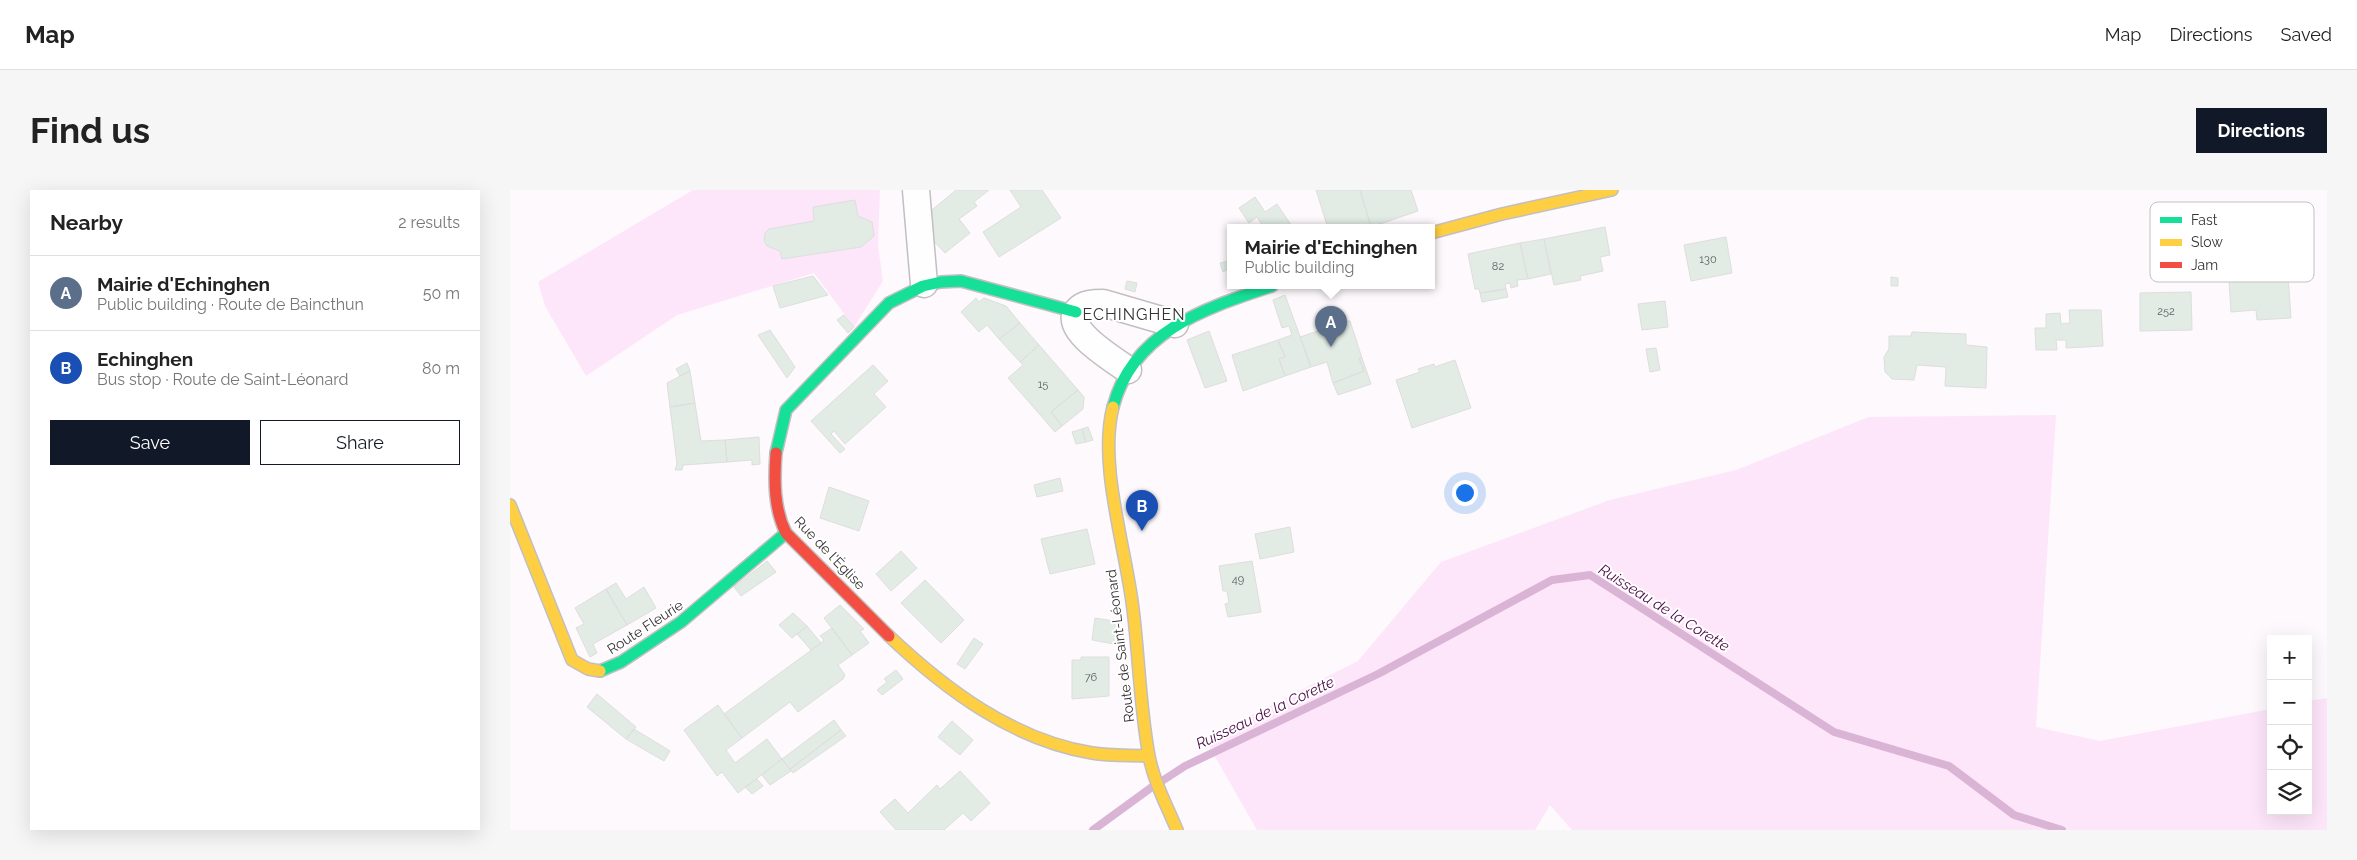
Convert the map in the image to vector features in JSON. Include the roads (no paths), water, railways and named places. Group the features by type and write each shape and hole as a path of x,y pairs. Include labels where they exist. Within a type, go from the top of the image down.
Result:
{"street":[{"path":"916,190 924,284"},
{"path":"1435,232 1502,214 1612,190"},
{"name":"Rue de l'Église","path":"1076,312 961,281 942,280 924,284 904,293 889,303 786,410 776,454 774,478 778,517 786,533 918,664 955,694 998,722 1024,735 1053,745 1086,752 1135,757 1151,761"},
{"name":"Route de Saint-Léonard","path":"1177,830 1162,797 1151,761 1133,607 1113,494 1107,444 1109,415 1115,396 1128,370 1148,346 1175,324 1211,307 1263,289"},
{"path":"1128,370 1080,333 1074,324 1076,312 1087,305 1103,303 1175,324"},
{"name":"Route Fleurie","path":"510,505 572,660 582,668 593,671 606,669 622,661 667,633 786,533"}],"waterway":[{"name":"Ruisseau de la Corette","path":"1162,781 1185,766 1378,674 1552,580 1590,575 1834,732 1949,766 2014,815 2062,830"},
{"name":"Ruisseau de la Corette","path":"1093,830 1152,787"}],"place":[{"name":"Mairie d'Echinghen","path":"1331,347"},
{"name":"Echinghen","path":"1142,531"}],"district":[{"name":"ECHINGHEN","path":"1134,314"}]}
